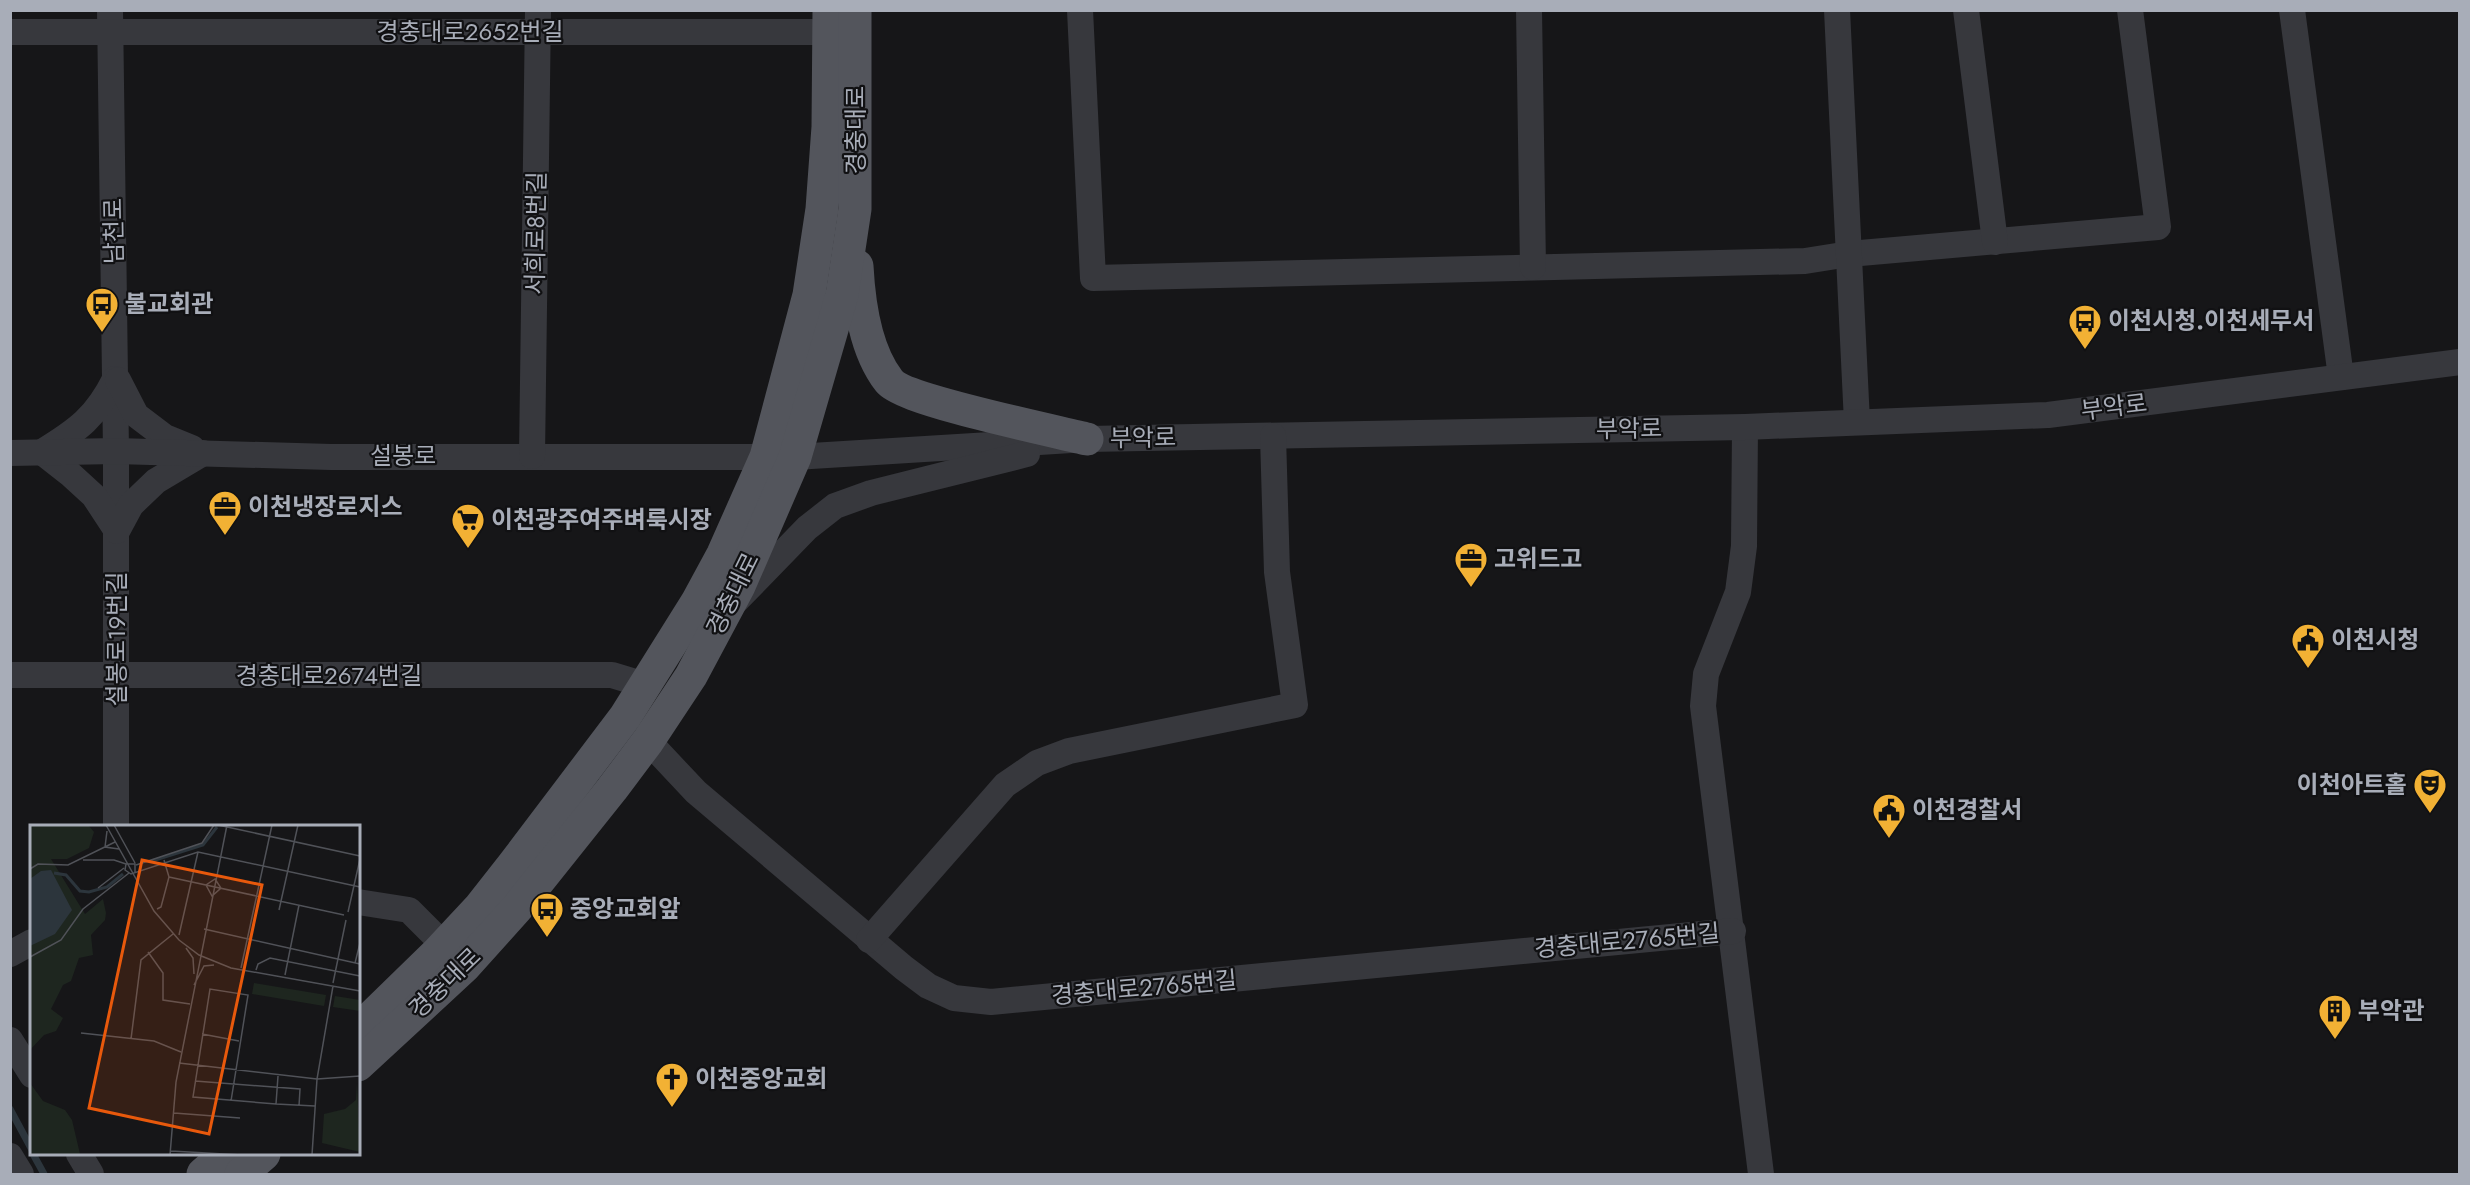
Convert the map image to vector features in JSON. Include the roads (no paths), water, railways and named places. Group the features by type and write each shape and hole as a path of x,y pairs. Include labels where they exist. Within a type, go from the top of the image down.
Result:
{"main road":[{"name":"경충대로","path":"360,1063 464,967 502,925 648,741 691,676 739,586 780,457 842,295 855,209 855,10"},
{"name":"경충대로","path":"360,1028 480,907 624,717 698,602 780,457 822,208 828,127 829,21"},
{"path":"855,209 859,300 873,352 890,382 919,397 1087,439"},
{"path":"203,1174 225,1155"},
{"path":"242,1174 263,1155"}],"street":[{"path":"1080,10 1093,278 1804,261 1849,254 2158,227 2130,10"},
{"path":"1528,10 1533,267"},
{"path":"1837,10 1857,422"},
{"path":"1966,10 1995,242"},
{"path":"2292,10 2342,377"},
{"name":"경충대로2652번길","path":"10,32 110,21 829,21"},
{"name":"남천로","path":"110,21 116,451"},
{"name":"서희로8번길","path":"532,456 538,21"},
{"name":"부악로","path":"780,457 1087,439 1745,427 2048,415 2460,362"},
{"path":"116,377 103,403 76,431 42,452 94,496 117,531 132,505 156,481 203,453"},
{"path":"116,377 136,415 165,437 203,453"},
{"path":"1745,427 1744,546 1738,592 1706,674 1703,706 1761,1174"},
{"path":"869,940 1005,785 1037,763 1069,751 1295,705 1277,572 1273,435"},
{"path":"724,613 807,528 835,506 871,493 1087,439"},
{"name":"설봉로","path":"10,453 116,451 331,457 780,457"},
{"name":"설봉로19번길","path":"116,451 116,825"},
{"name":"경충대로2674번길","path":"10,675 117,677 612,675 645,685"},
{"name":"경충대로2765번길","path":"648,741 696,792 869,940 928,986 954,998 991,1002 1732,931"},
{"path":"360,903 409,909 444,945"},
{"path":"10,954 30,943"},
{"path":"10,1040 30,1072"},
{"path":"80,1155 91,1174"},
{"path":"10,1156 21,1174"}],"waterway":[{"path":"10,1109 30,1146"},
{"path":"34,1155 44,1174"}],"place":[{"name":"불교회관","path":"102,333"},
{"name":"이천시청.이천세무서","path":"2085,350"},
{"name":"이천냉장로지스","path":"225,536"},
{"name":"이천광주여주벼룩시장","path":"468,549"},
{"name":"고위드고","path":"1471,588"},
{"name":"이천시청","path":"2308,669"},
{"name":"이천아트홀","path":"2430,814"},
{"name":"이천경찰서","path":"1889,839"},
{"name":"중앙교회앞","path":"547,938"},
{"name":"부악관","path":"2335,1040"},
{"name":"이천중앙교회","path":"672,1108"}]}
